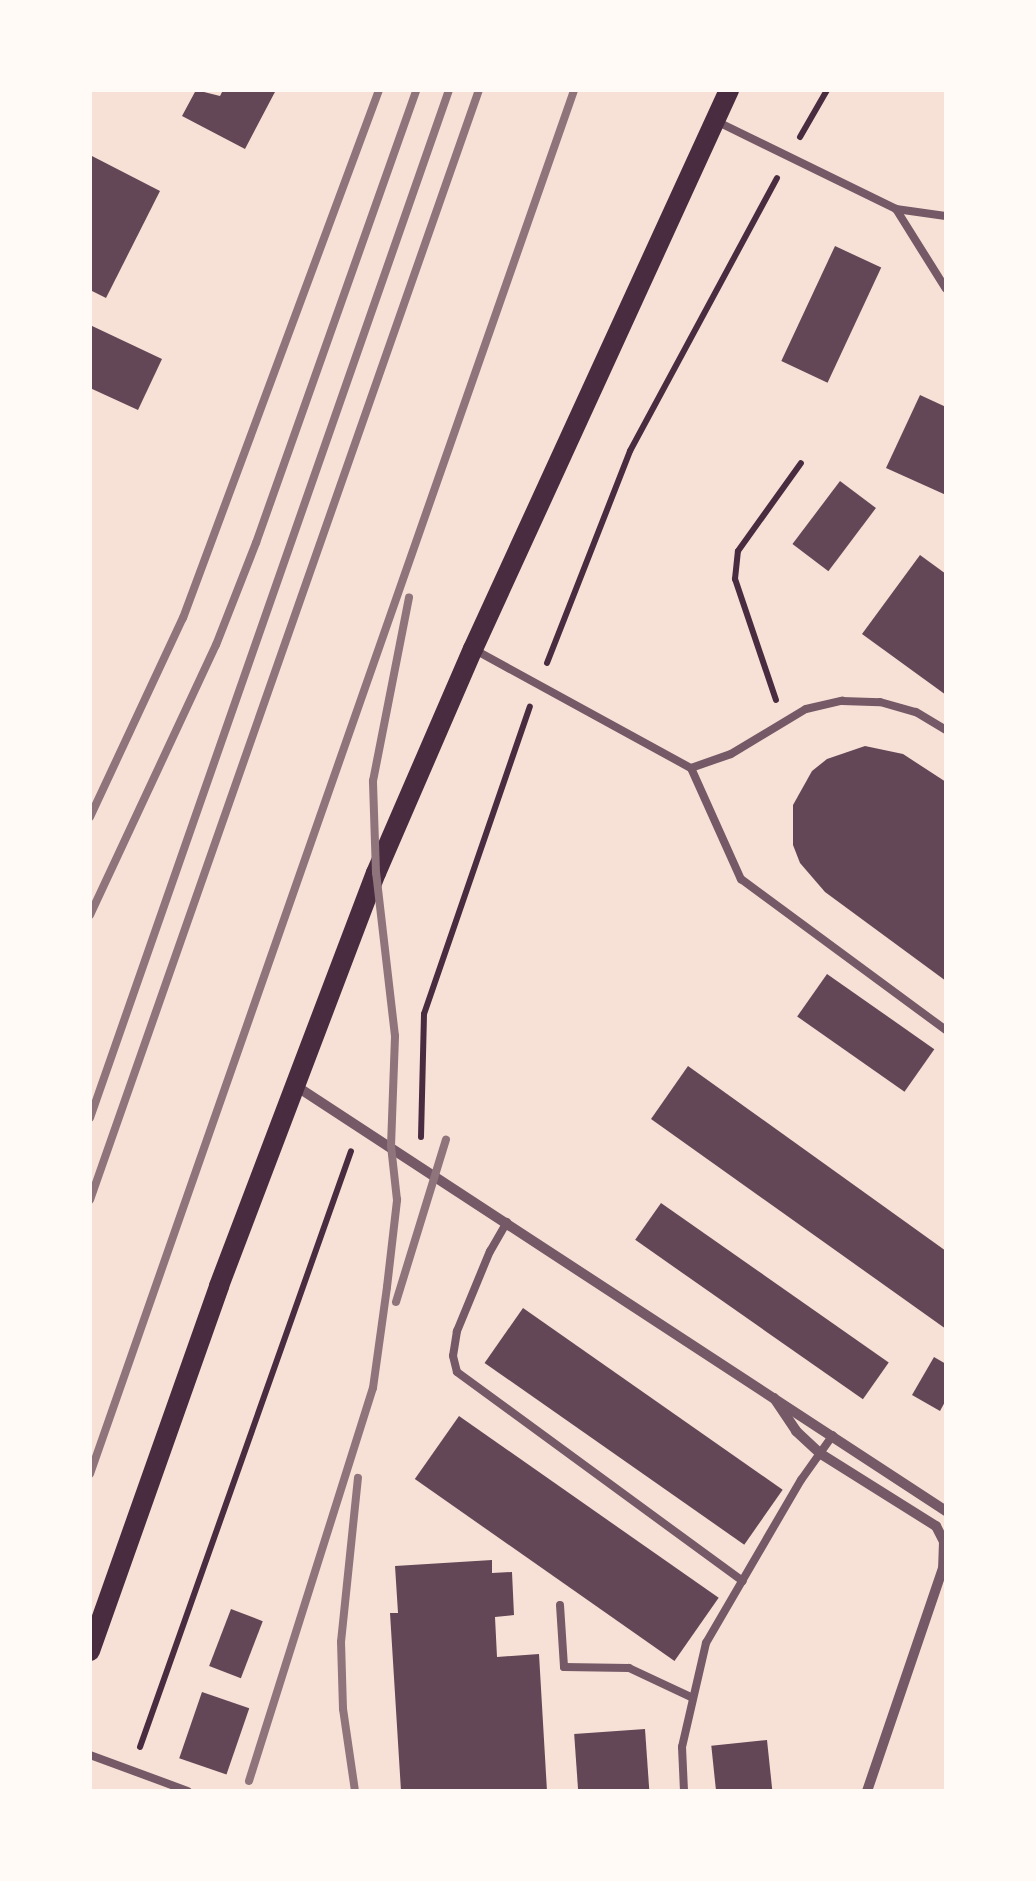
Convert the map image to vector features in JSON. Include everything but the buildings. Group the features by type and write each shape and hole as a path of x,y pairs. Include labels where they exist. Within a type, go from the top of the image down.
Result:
{"main road":[{"path":"90,1651 219,1286 376,873 472,649 729,90"}],"street":[{"path":"296,1086 770,1392 946,1511"},
{"path":"770,1392 796,1431 821,1454 936,1526 944,1542 943,1568 867,1791"}],"lane":[{"path":"714,120 896,210 946,216"},
{"path":"896,210 946,289"},
{"path":"472,649 690,768 740,879 946,1030"},
{"path":"690,768 731,754 806,710 842,701 880,702 916,712 946,730"},
{"path":"508,1221 490,1250 457,1331 453,1356 458,1372 743,1580"},
{"path":"684,1791 682,1747 706,1643 833,1435"},
{"path":"560,1605 564,1667 630,1668 691,1697"},
{"path":"90,1755 188,1791"}],"path":[{"path":"420,1165 424,1014 538,683 630,451 826,90"},
{"path":"784,722 735,579 738,551 801,463"},
{"path":"132,1770 360,1126"}],"railway":[{"path":"90,817 183,618 379,90"},
{"path":"90,915 216,645 256,543 416,90"},
{"path":"90,1118 449,90"},
{"path":"90,1200 479,90"},
{"path":"90,1474 574,90"},
{"path":"249,1781 373,1388 387,1287 397,1200 391,1146 395,1036 376,873 373,781 409,597"},
{"path":"396,1302 446,1139"},
{"path":"355,1791 343,1709 341,1642 358,1478"}]}
